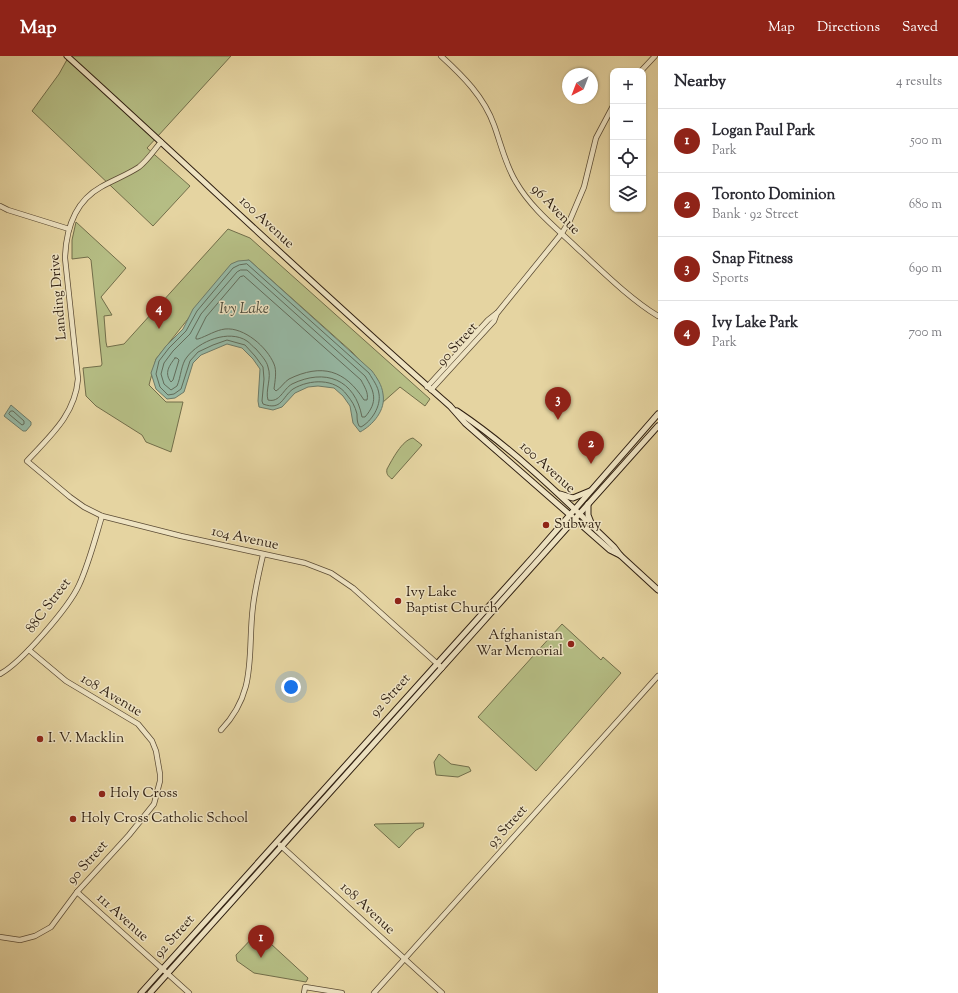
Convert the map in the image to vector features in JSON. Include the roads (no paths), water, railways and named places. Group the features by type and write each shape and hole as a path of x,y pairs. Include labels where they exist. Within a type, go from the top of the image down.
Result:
{"main road":[{"name":"100 Avenue","path":"67,56 162,142 286,259 429,388 450,406 491,435 558,492 575,510 577,516 610,550 620,555"},
{"name":"100 Avenue","path":"450,406 465,423 571,514 577,516 594,527 620,555 658,590"},
{"name":"92 Street","path":"141,993 575,510 658,414"},
{"name":"92 Street","path":"150,993 658,426"},
{"path":"558,492 573,498 591,491"},
{"path":"588,504 588,515 594,527"}],"street":[{"name":"96 Avenue","path":"441,56 466,79 482,102 494,126 506,162 521,190 532,205 604,273 644,307 658,316"},
{"path":"644,68 655,56"},
{"name":"90 Street","path":"429,388 488,320 498,312 562,233 573,215 580,198 596,138 610,112"},
{"name":"Landing Drive","path":"28,461 65,418 73,405 77,391 78,379 65,258 66,240 70,224 80,206 90,195 100,187 139,166 162,142"},
{"path":"0,206 8,210 69,229"},
{"name":"104 Avenue","path":"28,461 70,497 84,507 102,516 181,536 314,566 338,577 353,588 442,668"},
{"name":"88C Street","path":"0,674 29,650 71,600 86,566 102,516"},
{"path":"221,730 232,719 240,706 248,679 253,606 262,555"},
{"name":"108 Avenue","path":"29,650 66,681 138,724 152,741 156,751 160,774"},
{"name":"93 Street","path":"374,993 658,676"},
{"name":"90 Street","path":"0,937 20,940 35,936 54,924 77,892 154,804 159,786 160,774"},
{"name":"108 Avenue","path":"276,841 442,993"},
{"name":"111 Avenue","path":"77,892 189,993"},
{"path":"304,993 306,987 342,993"}],"water":[{"name":"Ivy Lake","path":"249,260 376,376 382,391 382,406 378,416 365,429 360,432 353,423 350,406 343,396 334,388 318,386 308,387 295,393 282,407 273,410 259,407 260,369 242,348 227,344 201,355 193,363 184,392 175,398 167,399 156,389 151,373 156,359 166,346 183,329 193,309 231,264 238,261"},
{"path":"11,405 31,422 31,425 26,431 23,431 4,416"}],"place":[{"name":"Ivy Lake Park","path":"159,329"},
{"name":"Snap Fitness","path":"558,420"},
{"name":"Toronto Dominion","path":"591,464"},
{"name":"Subway","path":"546,525"},
{"name":"Ivy Lake Baptist Church","path":"398,601"},
{"name":"Afghanistan War Memorial","path":"571,644"},
{"name":"I. V. Macklin","path":"40,739"},
{"name":"Holy Cross","path":"102,794"},
{"name":"Holy Cross Catholic School","path":"73,819"},
{"name":"Logan Paul Park","path":"261,958"}]}
